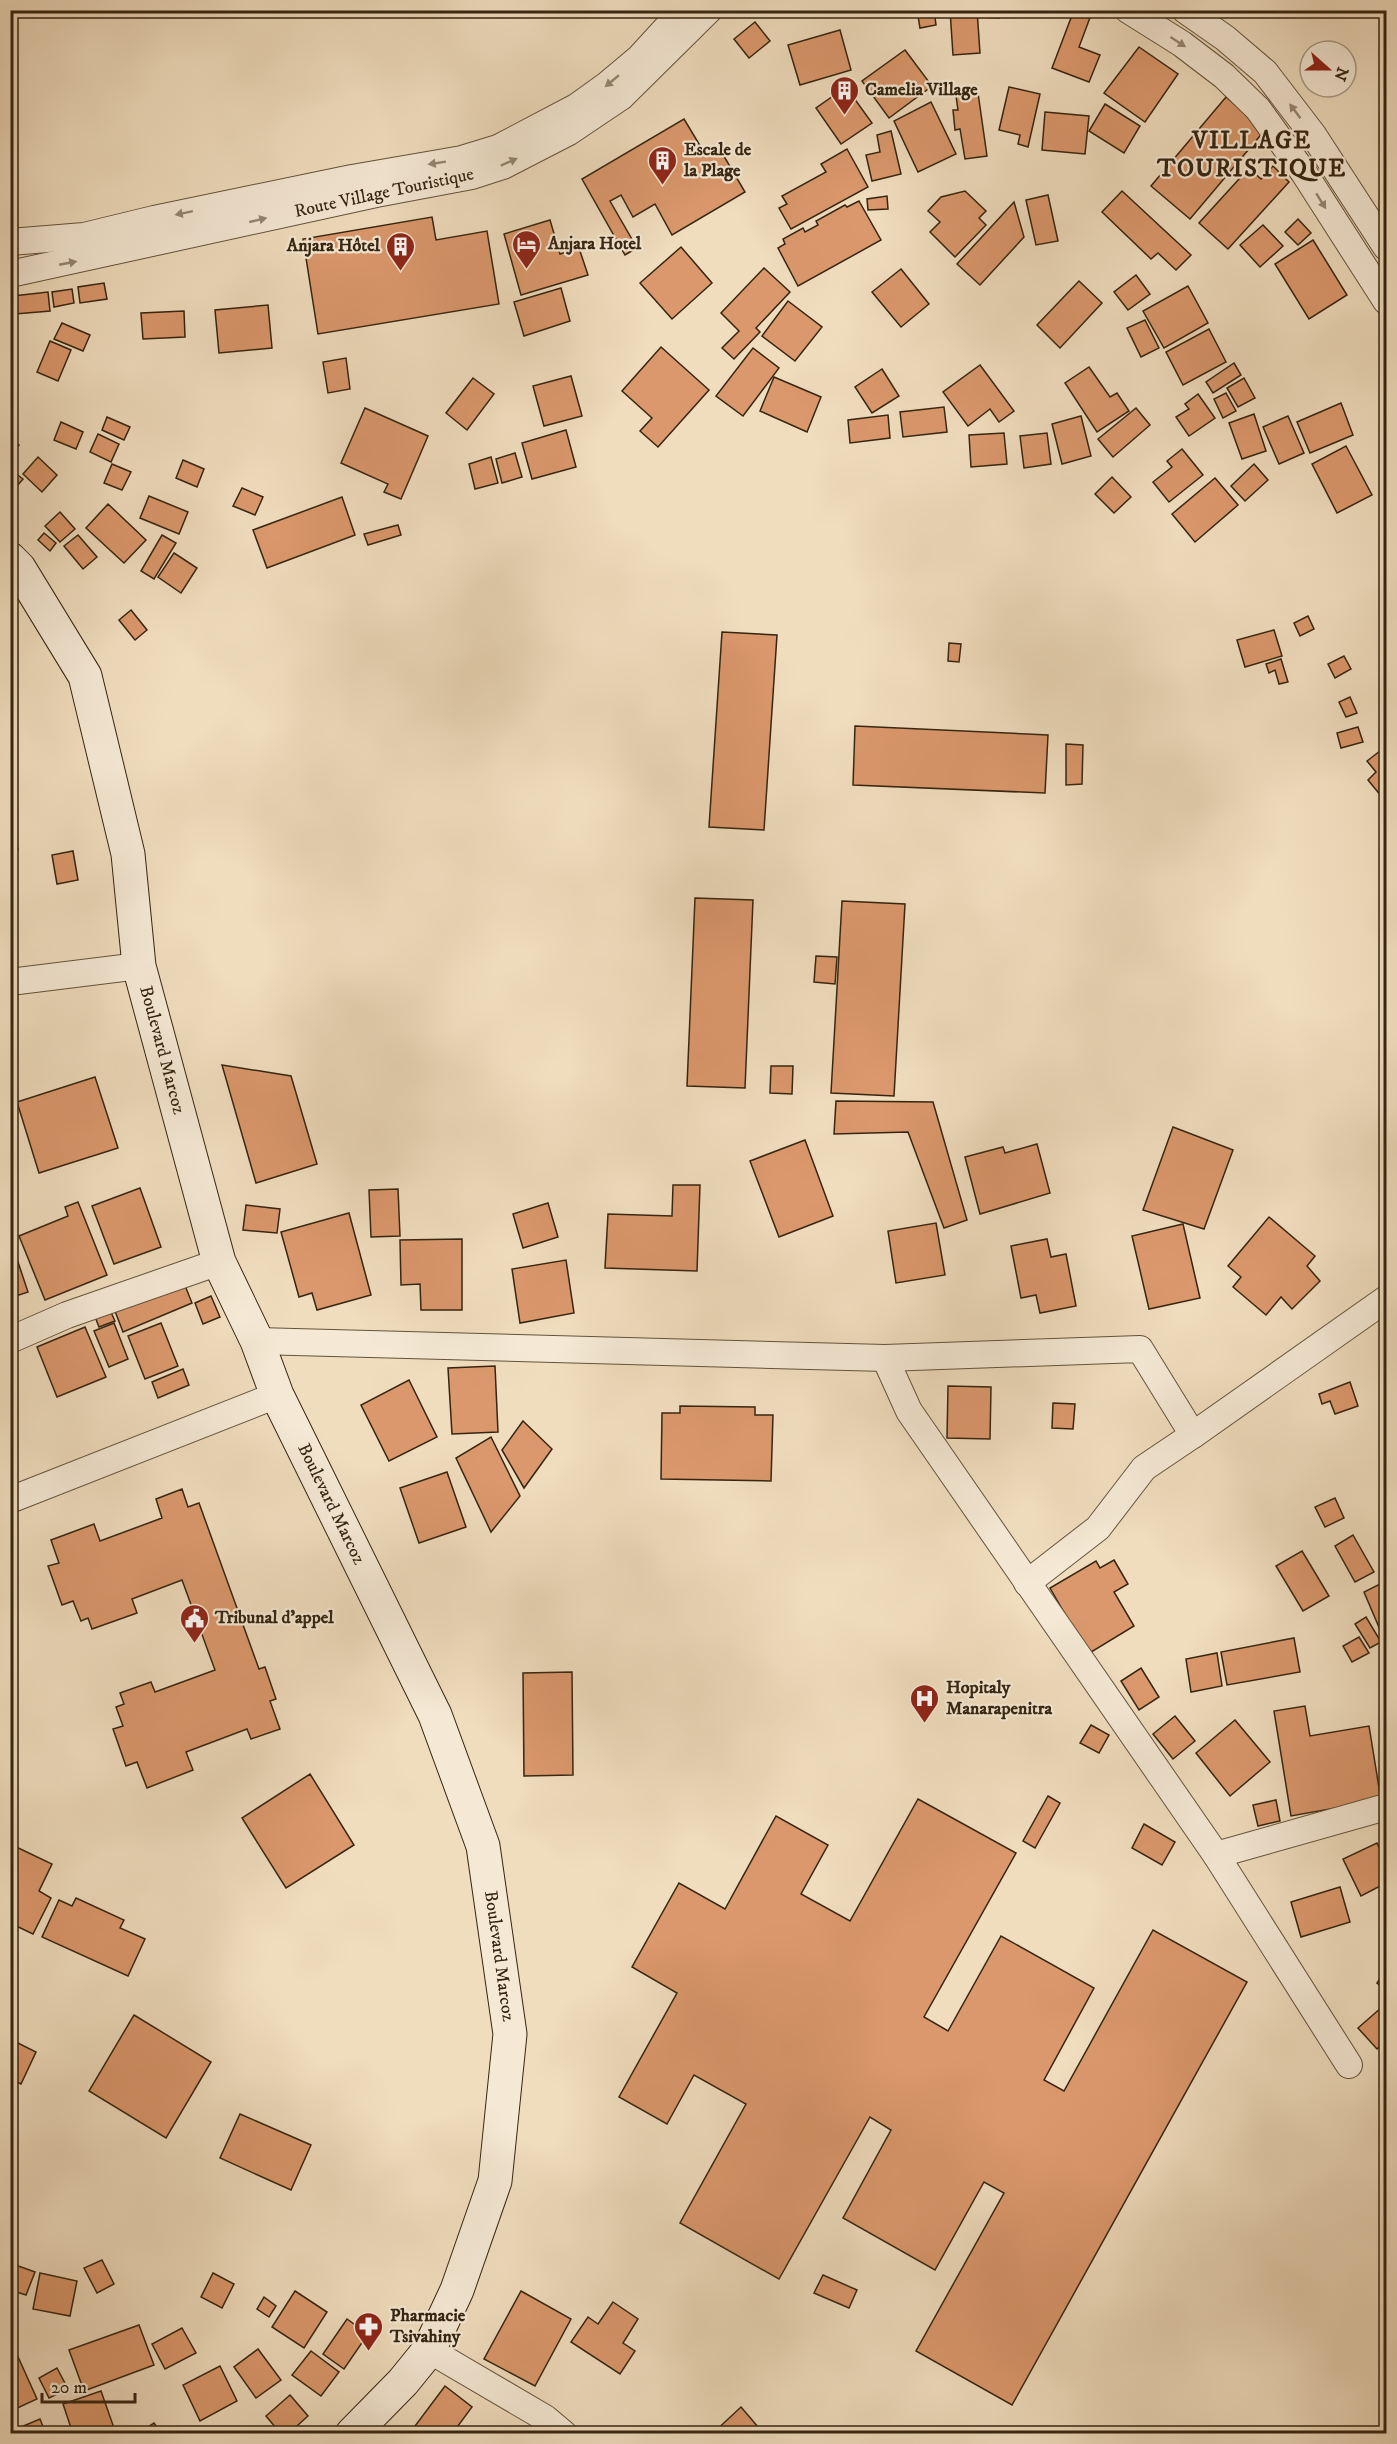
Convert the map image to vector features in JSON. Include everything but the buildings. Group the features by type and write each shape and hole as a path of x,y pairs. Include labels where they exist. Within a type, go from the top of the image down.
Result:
{"main road":[{"name":"Boulevard Marcoz","path":"10,559 19,568 85,676 128,854 139,966 219,1262 257,1341 277,1395 435,1715 483,1846 510,2034 495,2181 458,2290 429,2350 404,2382 352,2433"}],"street":[{"name":"Route Village Touristique","path":"10,242 84,236 154,219 352,178 462,159 498,148 576,107 608,84 639,58 683,10"},
{"name":"Route Village Touristique","path":"10,274 376,194 472,176 503,166 569,132 621,97 710,10"},
{"path":"1128,10 1182,44 1224,76 1258,109 1304,173 1386,301"},
{"path":"1185,10 1225,38 1265,72 1314,136 1386,247"},
{"path":"10,982 139,966"},
{"path":"10,1340 67,1315 219,1262"},
{"path":"1027,1583 1098,1528 1144,1468 1386,1299"},
{"path":"257,1341 885,1358 1140,1349 1193,1435"},
{"path":"885,1358 909,1411 1216,1855 1349,2065"},
{"path":"10,1500 277,1395"},
{"path":"1216,1855 1386,1806"},
{"path":"429,2350 545,2418 564,2433"}],"place":[{"name":"Camelia Village","path":"844,116"},
{"name":"Escale de la Plage","path":"663,186"},
{"name":"Anjara Hotel","path":"527,270"},
{"name":"Anjara Hôtel","path":"401,272"},
{"name":"Tribunal d'appel","path":"194,1644"},
{"name":"Hopitaly Manarapenitra","path":"925,1724"},
{"name":"Pharmacie Tsivahiny","path":"369,2352"}],"district":[{"name":"VILLAGE TOURISTIQUE","path":"1252,155"}]}
